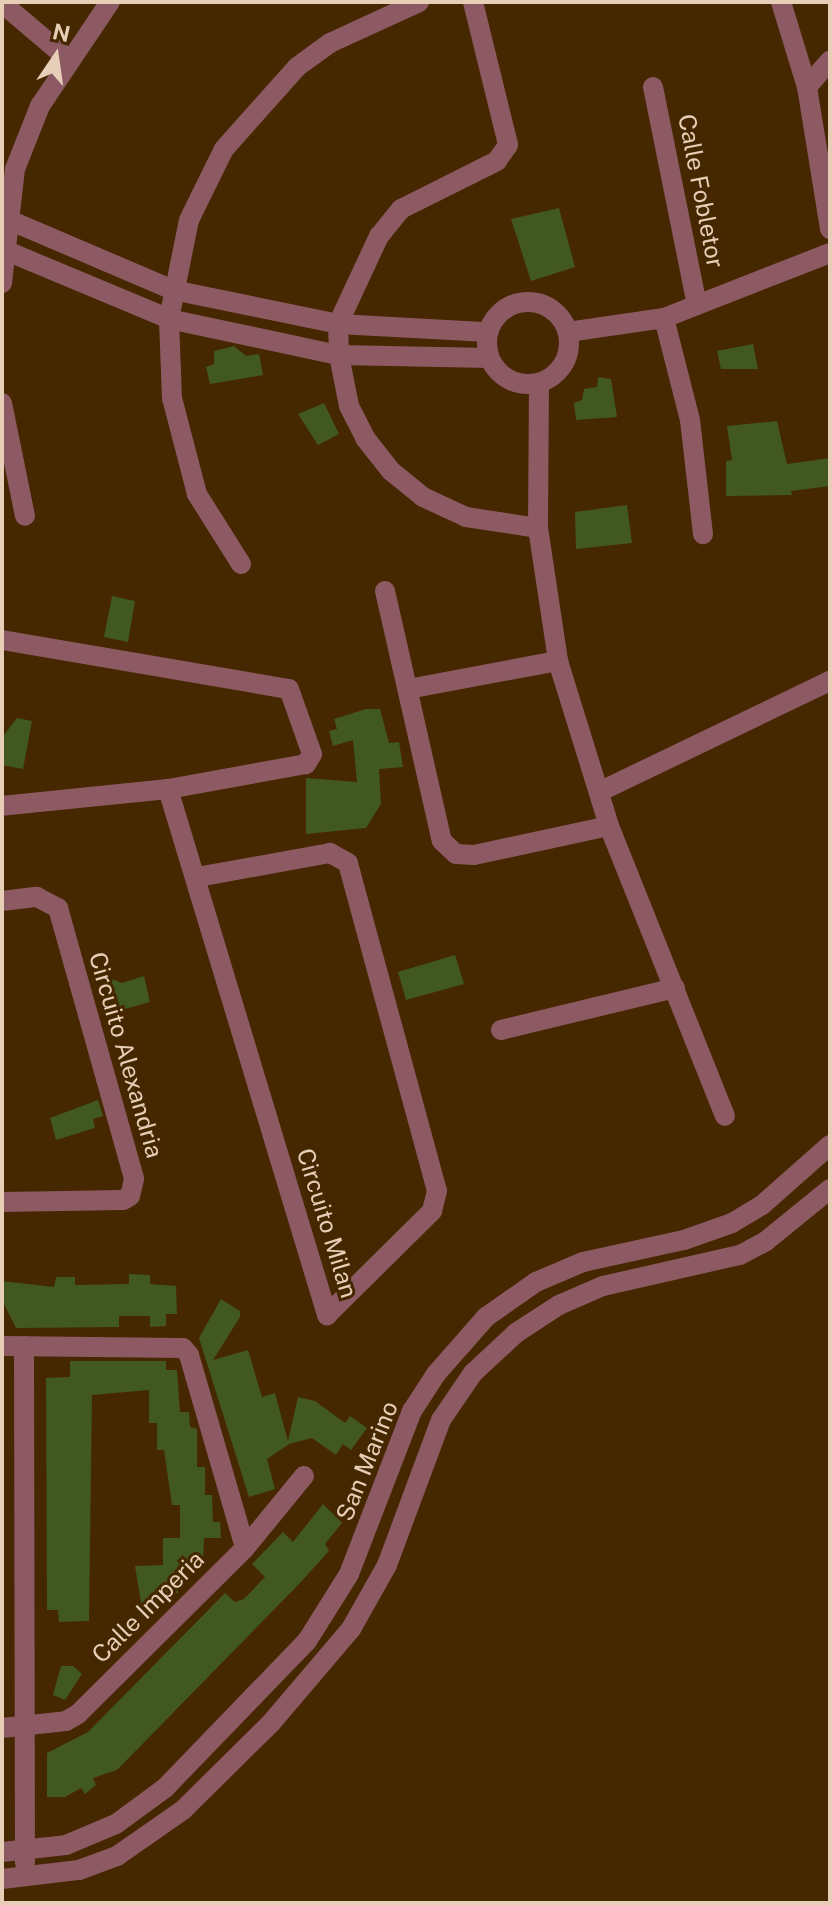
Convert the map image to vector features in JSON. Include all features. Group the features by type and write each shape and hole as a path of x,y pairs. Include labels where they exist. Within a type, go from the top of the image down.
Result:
{"street":[{"path":"2,283 5,218 15,169 40,106 68,59 110,2"},
{"path":"241,564 197,494 172,398 169,319 178,257 204,184 244,121 297,67 330,43 419,2"},
{"path":"473,2 508,145 497,161 401,209 379,236 338,324 339,355 349,406 365,438 391,471 423,497 466,517 538,528"},
{"path":"781,2 807,87 830,229"},
{"path":"2,3 68,59"},
{"path":"807,87 830,61"},
{"name":"Calle Fobletor","path":"653,87 697,305"},
{"path":"5,218 173,290 338,324 488,332"},
{"path":"3,249 169,319 339,355 489,358"},
{"path":"568,332 664,318 830,253"},
{"path":"517,303 539,303 557,313 568,332 563,363 539,383 518,383 499,373 489,358 488,332 498,314 517,303"},
{"path":"664,318 690,420 703,534"},
{"path":"539,383 538,528 558,661 601,791 609,826 725,1116"},
{"path":"2,403 25,516"},
{"path":"385,591 442,841 456,854 474,855 609,826"},
{"path":"2,640 281,686 294,695 310,760 168,789 2,806"},
{"path":"408,689 558,661"},
{"path":"601,791 830,681"},
{"name":"Circuito Milan","path":"168,789 198,877 327,1315 432,1211 437,1191 348,863 330,853 198,877"},
{"name":"Circuito Alexandria","path":"2,901 49,900 58,908 133,1189 123,1200 2,1202"},
{"path":"501,1030 675,988"},
{"name":"San Marino","path":"2,1852 25,1852 93,1837 165,1788 307,1641 349,1574 412,1411 486,1317 536,1282 583,1262 684,1240 732,1223 762,1205 830,1145"},
{"path":"2,1879 26,1879 79,1870 117,1856 183,1810 271,1723 351,1629 387,1565 441,1420 496,1349 559,1305 603,1286 740,1255 766,1241 830,1189"},
{"path":"2,1346 183,1348 189,1355 245,1548"},
{"path":"24,1346 26,1879"},
{"name":"Calle Imperia","path":"2,1728 24,1728 78,1714 245,1548 304,1476"},
{"path":"165,1788 183,1810"}],"building":[{"path":"559,208 575,267 531,281 511,219"},
{"path":"753,344 758,369 721,369 717,351"},
{"path":"234,346 246,356 259,354 263,375 210,384 206,367 214,364 214,351"},
{"path":"598,377 611,379 617,417 576,420 574,403 582,400 584,389 597,387"},
{"path":"324,403 339,434 318,445 298,414"},
{"path":"777,421 787,464 830,458 830,486 791,491 792,495 726,496 726,461 732,460 727,426"},
{"path":"627,505 632,543 576,549 575,512"},
{"path":"112,596 135,601 128,642 104,637"},
{"path":"366,709 380,709 389,743 399,742 403,767 379,769 381,804 366,828 306,834 306,778 357,782 353,740 333,746 329,731 337,729 334,719"},
{"path":"17,718 32,721 23,769 2,765 4,735"},
{"path":"455,955 464,984 406,1000 398,972"},
{"path":"144,976 150,1002 114,1012 106,977 122,983"},
{"path":"98,1100 103,1116 93,1119 95,1128 56,1140 50,1118"},
{"path":"129,1274 150,1275 150,1284 176,1286 177,1314 166,1314 166,1326 150,1327 150,1316 119,1316 119,1327 16,1328 2,1300 2,1281 54,1287 56,1277 75,1277 75,1285 129,1284"},
{"path":"221,1299 240,1311 240,1317 213,1360 248,1350 262,1397 275,1393 288,1441 298,1397 315,1401 345,1423 350,1416 367,1428 351,1450 343,1444 336,1455 312,1438 289,1444 267,1459 275,1489 249,1497 199,1338"},
{"path":"70,1361 166,1361 166,1370 177,1370 180,1412 189,1412 190,1427 197,1429 197,1467 205,1467 205,1495 212,1495 213,1522 220,1522 221,1538 204,1538 203,1565 178,1565 178,1593 158,1594 158,1603 141,1603 135,1566 163,1565 163,1538 180,1538 180,1505 172,1505 164,1450 157,1450 157,1423 149,1423 149,1390 92,1395 89,1621 59,1622 58,1610 47,1610 46,1378 70,1377"},
{"path":"323,1504 342,1523 325,1544 329,1551 299,1584 117,1770 93,1778 96,1785 85,1794 81,1788 65,1797 47,1797 47,1753 88,1732 225,1593 235,1602 244,1599 265,1577 252,1564 283,1532 293,1542"},
{"path":"61,1666 73,1666 82,1674 65,1700 53,1695"}]}
